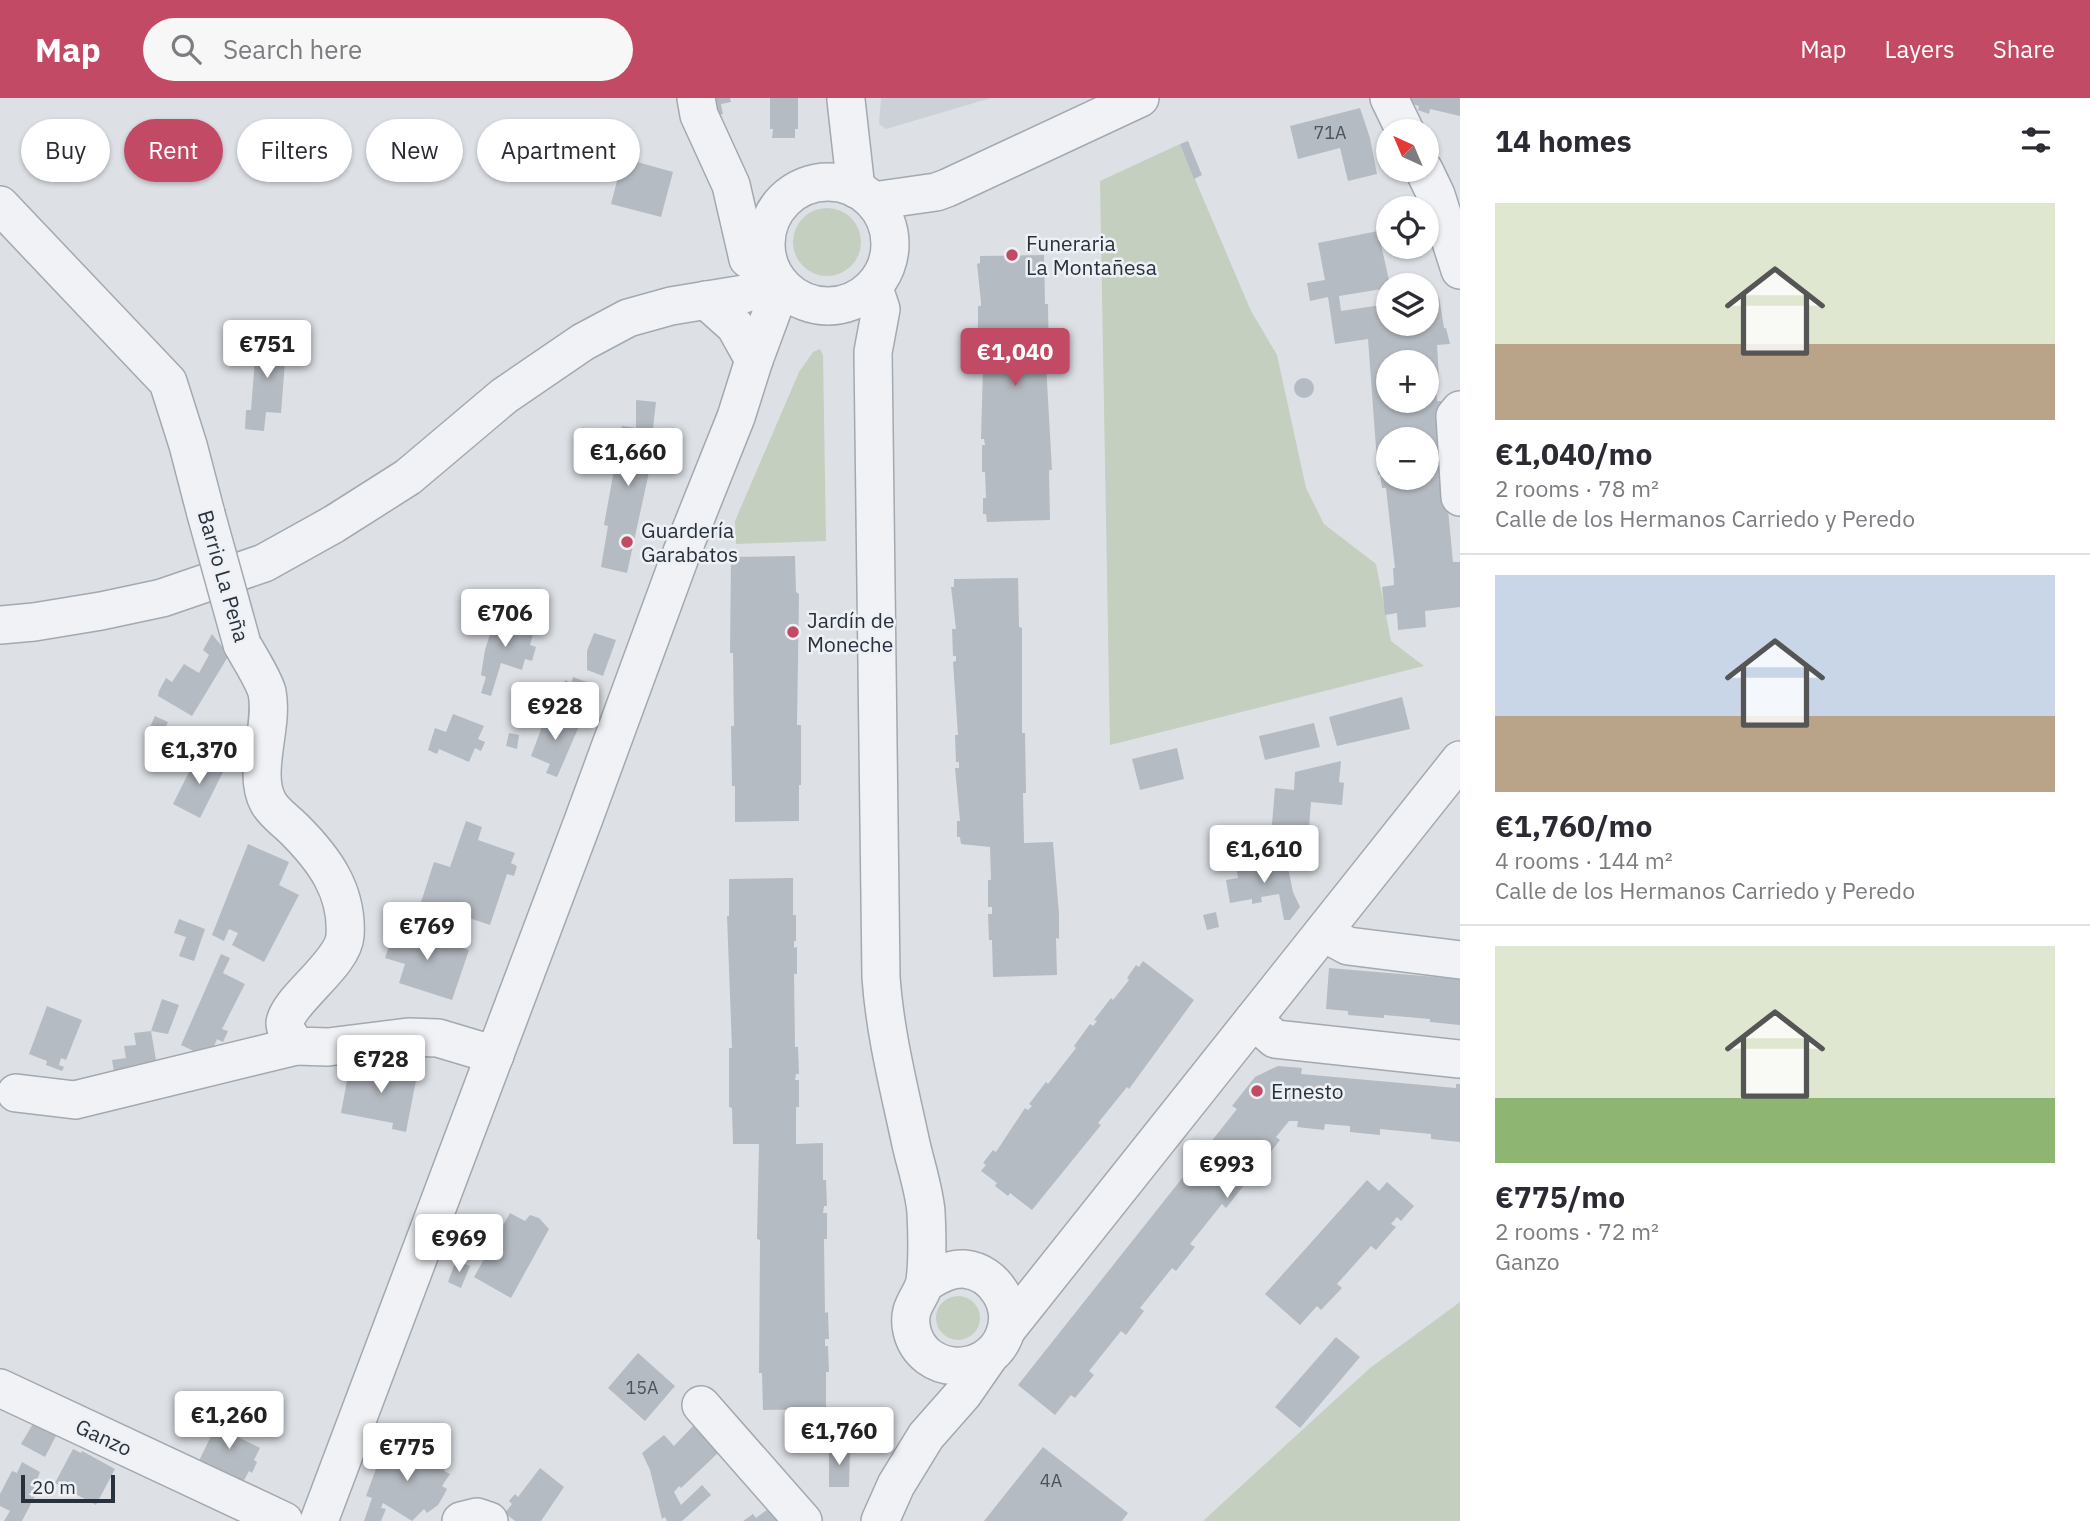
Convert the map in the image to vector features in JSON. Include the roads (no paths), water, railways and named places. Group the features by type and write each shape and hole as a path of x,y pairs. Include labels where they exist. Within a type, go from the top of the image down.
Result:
{"street":[{"path":"696,98 699,115 731,185 756,253 873,352"},
{"path":"890,235 936,192 1140,98"},
{"path":"1389,98 1399,119"},
{"path":"818,181 846,99"},
{"path":"846,99 864,195"},
{"path":"0,625 101,611 162,598 264,563 334,524 408,477 504,396 583,342 628,318 688,303 744,294 859,299 874,288 884,272 890,254 890,235 884,217 864,195 836,181 818,181 788,197 775,211 756,253 688,303"},
{"path":"1430,182 1460,270"},
{"path":"864,195 936,192"},
{"name":"Barrio La Peña","path":"0,205 168,382 188,444 242,645 267,691 267,740 262,784 269,804 315,850 344,901 344,941 324,972 289,1011 285,1023 296,1046"},
{"path":"874,288 881,309 873,352 881,976 890,1051 926,1209 925,1283"},
{"path":"319,1521 676,568 736,417 754,360 803,295"},
{"path":"736,417 783,341 803,295"},
{"path":"688,303 735,326 754,360"},
{"path":"1460,410 1455,416 1460,496"},
{"path":"880,1521 896,1485 926,1436 1001,1345 1008,1328 1460,760"},
{"path":"1324,933 1348,946 1460,960"},
{"path":"1253,1020 1275,1039 1460,1059"},
{"path":"16,1093 75,1100 296,1046 328,1047 408,1037 438,1038 495,1055"},
{"path":"926,1209 974,1273 1000,1290 1008,1310 1008,1328"},
{"path":"926,1436 932,1390 925,1353 912,1331 912,1305 925,1283 943,1272 974,1273 1021,1280 1057,1268"},
{"path":"925,1353 946,1366 972,1366 988,1358"},
{"name":"Ganzo","path":"0,1388 284,1521"},
{"path":"701,1405 803,1521"},
{"path":"461,1521 477,1517 489,1521"}],"place":[{"name":"Funeraria La Montañesa","path":"1012,255"},
{"name":"Guardería Garabatos","path":"627,542"},
{"name":"Jardín de Moneche","path":"793,632"},
{"name":"Ernesto","path":"1257,1091"}]}
